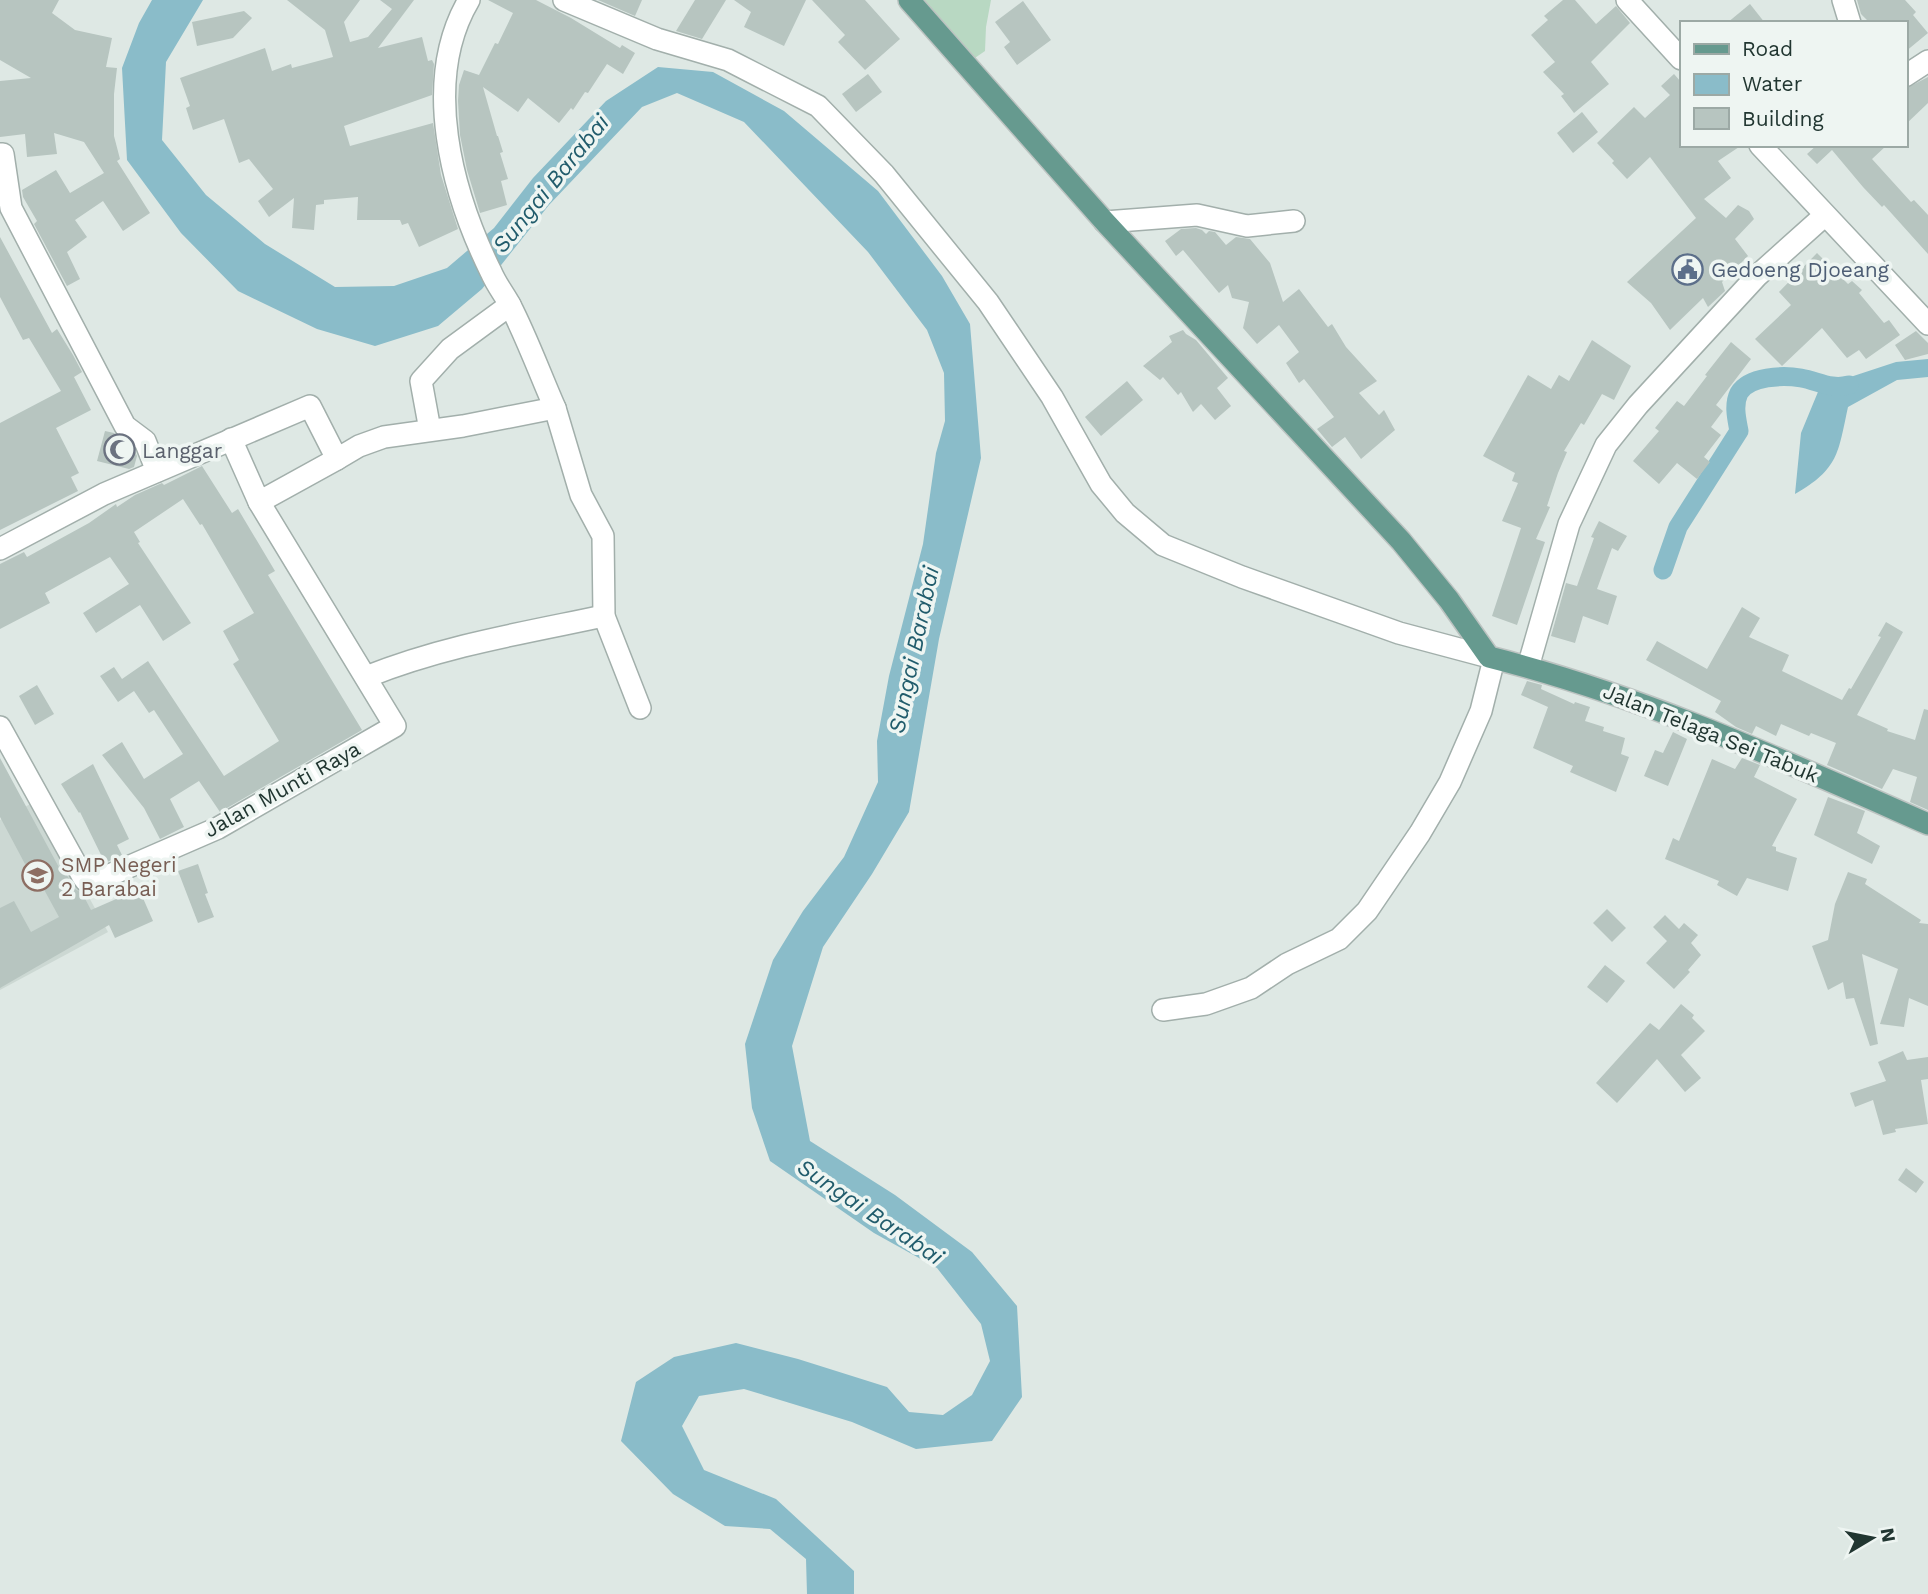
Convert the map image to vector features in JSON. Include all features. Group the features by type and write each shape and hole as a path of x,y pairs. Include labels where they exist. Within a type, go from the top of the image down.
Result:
{"main road":[{"path":"909,0 1105,222 1401,541 1450,600 1492,658"},
{"name":"Jalan Telaga Sei Tabuk","path":"1492,658 1583,682 1777,757 1928,824"}],"street":[{"path":"469,0 448,56 445,129 459,192 491,272 510,305 555,408 581,495 603,536 604,616 640,708"},
{"path":"564,0 657,40 728,60 818,107 884,174 988,302 1052,397 1101,484 1125,513 1163,545 1242,577 1399,633 1492,658 1481,711 1450,782 1420,833 1367,911 1339,939 1287,964 1251,988 1206,1004 1163,1010"},
{"path":"1627,0 1680,58"},
{"path":"1843,0 1849,21"},
{"path":"1907,75 1928,61"},
{"path":"1762,147 1928,324"},
{"path":"0,154 3,154 11,208 125,426 145,442 157,471"},
{"path":"1105,222 1197,215 1247,226 1294,221"},
{"path":"1528,667 1569,524 1606,444 1638,405 1757,276 1824,216"},
{"path":"430,430 421,381 450,349 510,305"},
{"path":"0,549 104,494 310,406 337,459"},
{"path":"259,502 359,446 384,437 555,408"},
{"path":"227,440 259,502 366,677 410,659 470,643 604,616"},
{"name":"Jalan Munti Raya","path":"0,727 83,877 90,882 218,828 395,726 366,677"}],"shaded area":[{"name":"SMP Negeri 2 Barabai","path":"36,801 108,932 0,990 0,820"}],"green space":[{"path":"913,0 991,0 985,51 969,62"}],"water":[{"name":"Sungai Barabai","path":"152,0 203,0 166,62 162,140 206,195 265,244 335,287 394,286 447,268 494,228 533,178 606,101 658,67 713,72 784,111 878,191 942,276 970,324 981,458 939,639 909,812 872,874 823,947 792,1046 810,1141 895,1195 972,1252 1017,1306 1022,1397 992,1441 916,1449 852,1422 744,1389 699,1396 682,1426 704,1470 776,1499 854,1571 854,1594 807,1594 806,1559 770,1529 725,1526 673,1494 621,1441 636,1382 674,1357 736,1343 887,1387 909,1412 943,1415 972,1395 990,1361 981,1324 937,1268 874,1233 770,1161 752,1108 745,1044 773,960 803,911 844,857 878,782 877,741 889,676 923,544 936,453 945,421 944,373 927,330 868,252 744,122 677,93 642,107 549,205 482,289 438,326 375,346 317,329 238,291 181,233 127,160 122,68 139,23"},
{"path":"1928,359 1928,377 1897,380 1848,407 1842,436 1828,468 1810,485 1795,494 1801,433 1820,387 1896,362"}],"building":[{"path":"0,0 59,0 52,13 75,30 112,38 106,67 117,68 114,136 120,159 117,161 150,213 123,231 103,201 75,220 87,237 67,252 80,279 67,286 34,224 37,221 23,197 22,190 56,170 70,193 104,173 84,142 54,133 57,154 27,157 25,134 0,137 0,81 31,78 0,60"},
{"path":"287,0 360,0 344,22 350,42 368,37 392,9 380,0 414,0 378,48 422,37 428,61 432,60 434,64 432,95 344,126 350,146 433,123 441,175 458,229 419,247 408,223 402,225 400,220 357,220 358,197 324,200 324,204 316,205 314,230 292,228 294,198 269,217 258,201 273,189 249,159 239,163 224,119 193,130 186,108 190,106 180,78 265,48 272,71 291,64 292,68 333,57 325,30"},
{"path":"488,0 536,0 620,48 622,45 635,53 623,74 607,64 588,93 585,92 573,110 571,108 559,123 528,98 518,112 483,87 503,152 500,153 508,179 501,181 507,205 480,213 460,135 458,101 464,70 479,75 513,13"},
{"path":"598,0 642,0 635,16"},
{"path":"695,0 726,0 702,39 676,31"},
{"path":"734,0 806,0 784,46 744,27 751,12"},
{"path":"812,0 865,0 900,39 865,70 838,42 845,35"},
{"path":"1563,0 1575,0 1596,24 1616,6 1630,23 1591,62 1609,84 1574,113 1561,96 1564,94 1543,72 1555,62 1531,35 1548,20 1544,16"},
{"path":"1857,0 1905,0 1916,12 1913,15 1928,33 1907,50 1907,21 1868,21 1861,14"},
{"path":"1023,1 1051,40 1017,65 1004,47 1010,42 995,22"},
{"path":"1750,4 1763,21 1729,21"},
{"path":"244,11 252,18 233,38 197,46 192,22"},
{"path":"868,74 882,92 856,112 842,94"},
{"path":"1674,74 1680,81 1680,147 1739,147 1718,161 1731,178 1704,199 1726,218 1738,205 1749,211 1754,219 1735,239 1748,256 1722,282 1725,291 1708,307 1703,298 1670,330 1651,303 1627,282 1696,218 1650,157 1627,179 1597,143 1634,107 1645,118 1670,95 1661,86"},
{"path":"1928,77 1928,103 1907,123 1907,88"},
{"path":"1582,112 1598,132 1573,153 1557,133"},
{"path":"1815,147 1885,147 1872,159 1911,202 1914,200 1928,215 1928,254 1884,205 1882,207 1863,187 1832,150 1817,164 1807,154"},
{"path":"1196,228 1206,234 1209,231 1215,232 1226,245 1236,237 1250,239 1270,263 1283,302 1299,289 1328,327 1332,324 1346,347 1377,381 1359,393 1379,415 1384,410 1395,430 1361,459 1345,437 1332,447 1317,429 1334,417 1304,379 1299,383 1286,363 1299,352 1279,325 1257,344 1243,328 1249,302 1232,298 1228,285 1219,293 1183,250 1176,256 1165,241 1181,229"},
{"path":"0,237 52,333 57,329 82,372 74,377 91,410 56,428 79,473 71,477 78,491 0,530 0,423 61,391 29,338 23,340 0,297"},
{"path":"1817,253 1848,284 1852,281 1862,290 1859,293 1884,323 1889,320 1900,335 1866,359 1859,350 1847,358 1822,328 1782,366 1755,339 1791,305 1779,292"},
{"path":"1183,330 1196,340 1228,378 1217,388 1231,406 1215,420 1201,404 1193,412 1181,392 1178,395 1163,377 1160,380 1143,366 1172,342 1169,336"},
{"path":"1916,331 1928,343 1928,354 1905,360 1895,345"},
{"path":"1592,340 1631,366 1614,400 1602,394 1584,425 1581,423 1564,451 1567,452 1547,506 1550,507 1536,539 1545,542 1517,625 1492,616 1521,528 1502,521 1518,483 1512,481 1515,473 1483,456 1528,375 1551,389 1559,375 1569,381"},
{"path":"1731,342 1751,359 1716,405 1723,411 1711,427 1721,435 1704,457 1710,462 1697,479 1677,463 1659,484 1633,461 1659,431 1655,428 1677,401 1684,406"},
{"path":"1127,381 1143,400 1101,436 1085,417"},
{"name":"Langgar","path":"105,431 114,433 134,449 137,456 134,467 129,469 97,461"},
{"path":"202,466 232,513 238,509 275,571 268,575 362,730 220,812 199,781 170,799 184,827 160,839 144,808 102,755 122,742 144,779 183,754 154,710 149,713 134,691 118,702 100,676 114,667 122,679 148,661 224,776 279,741 233,664 239,660 223,631 254,613 202,524 200,525 183,499 134,532 140,542 138,543 191,623 163,641 140,605 96,633 83,613 129,584 110,557 45,593 50,603 0,629 0,564 24,552 27,557 89,523 116,504 117,507 135,495 162,483 164,485"},
{"path":"1599,521 1627,536 1618,551 1612,548 1597,589 1617,596 1608,625 1583,616 1575,643 1551,636 1566,583 1577,586 1594,538 1591,537"},
{"path":"1742,607 1760,618 1749,637 1789,655 1782,671 1842,700 1881,637 1878,636 1886,622 1903,632 1857,715 1888,729 1887,731 1915,740 1924,709 1928,710 1928,810 1910,802 1917,777 1893,769 1882,789 1827,765 1836,743 1811,733 1809,736 1781,724 1776,736 1756,726 1752,734 1736,727 1715,712 1721,701 1646,660 1657,641 1707,669"},
{"path":"1527,681 1542,685 1541,689 1574,704 1575,702 1590,707 1585,721 1604,727 1603,731 1625,738 1621,754 1629,757 1616,792 1570,772 1573,766 1533,748 1548,707 1521,695"},
{"path":"37,685 54,714 35,725 19,696"},
{"path":"1673,732 1687,739 1668,786 1644,776 1655,750 1663,753"},
{"name":"SMP Negeri 2 Barabai","path":"0,758 62,873 65,872 75,889 82,893 91,910 139,889 153,921 115,938 109,925 0,988 0,908 14,901 31,932 59,917 29,862 25,864 0,817"},
{"path":"1742,758 1760,765 1754,777 1797,799 1772,846 1776,847 1776,851 1797,858 1788,891 1747,878 1737,896 1717,885 1719,881 1665,859 1673,838 1679,841 1712,759 1735,769"},
{"path":"93,764 129,839 117,845 122,855 105,863 80,812 61,784"},
{"path":"1828,797 1865,811 1857,833 1880,846 1872,864 1814,835"},
{"path":"198,864 214,917 198,923 178,871"},
{"path":"1848,872 1867,879 1865,884 1921,920 1919,923 1928,924 1928,1006 1909,998 1904,1027 1880,1024 1898,969 1862,954 1878,1044 1870,1046 1854,998 1846,999 1843,982 1828,990 1812,946 1828,940 1835,904"},
{"path":"1607,909 1626,928 1612,942 1593,923"},
{"path":"1665,915 1679,929 1684,923 1698,935 1691,943 1701,955 1674,989 1646,963 1667,941 1653,927"},
{"path":"1605,965 1625,981 1607,1003 1587,987"},
{"path":"1681,1004 1694,1015 1692,1018 1705,1031 1681,1055 1701,1078 1685,1092 1657,1059 1617,1103 1596,1083 1650,1023 1659,1030"},
{"path":"1903,1051 1907,1060 1928,1057 1928,1079 1921,1080 1928,1124 1895,1129 1896,1132 1883,1135 1873,1100 1855,1107 1850,1093 1886,1081 1878,1062"},
{"path":"1906,1168 1924,1182 1916,1193 1898,1180"}],"waterway":[{"path":"1663,570 1678,527 1739,431 1736,402 1744,387 1758,380 1785,377 1801,378 1830,386 1849,385"}],"place":[{"name":"Gedoeng Djoeang","path":"1688,269"},
{"name":"Langgar","path":"119,450"},
{"name":"SMP Negeri 2 Barabai","path":"38,876"}]}
